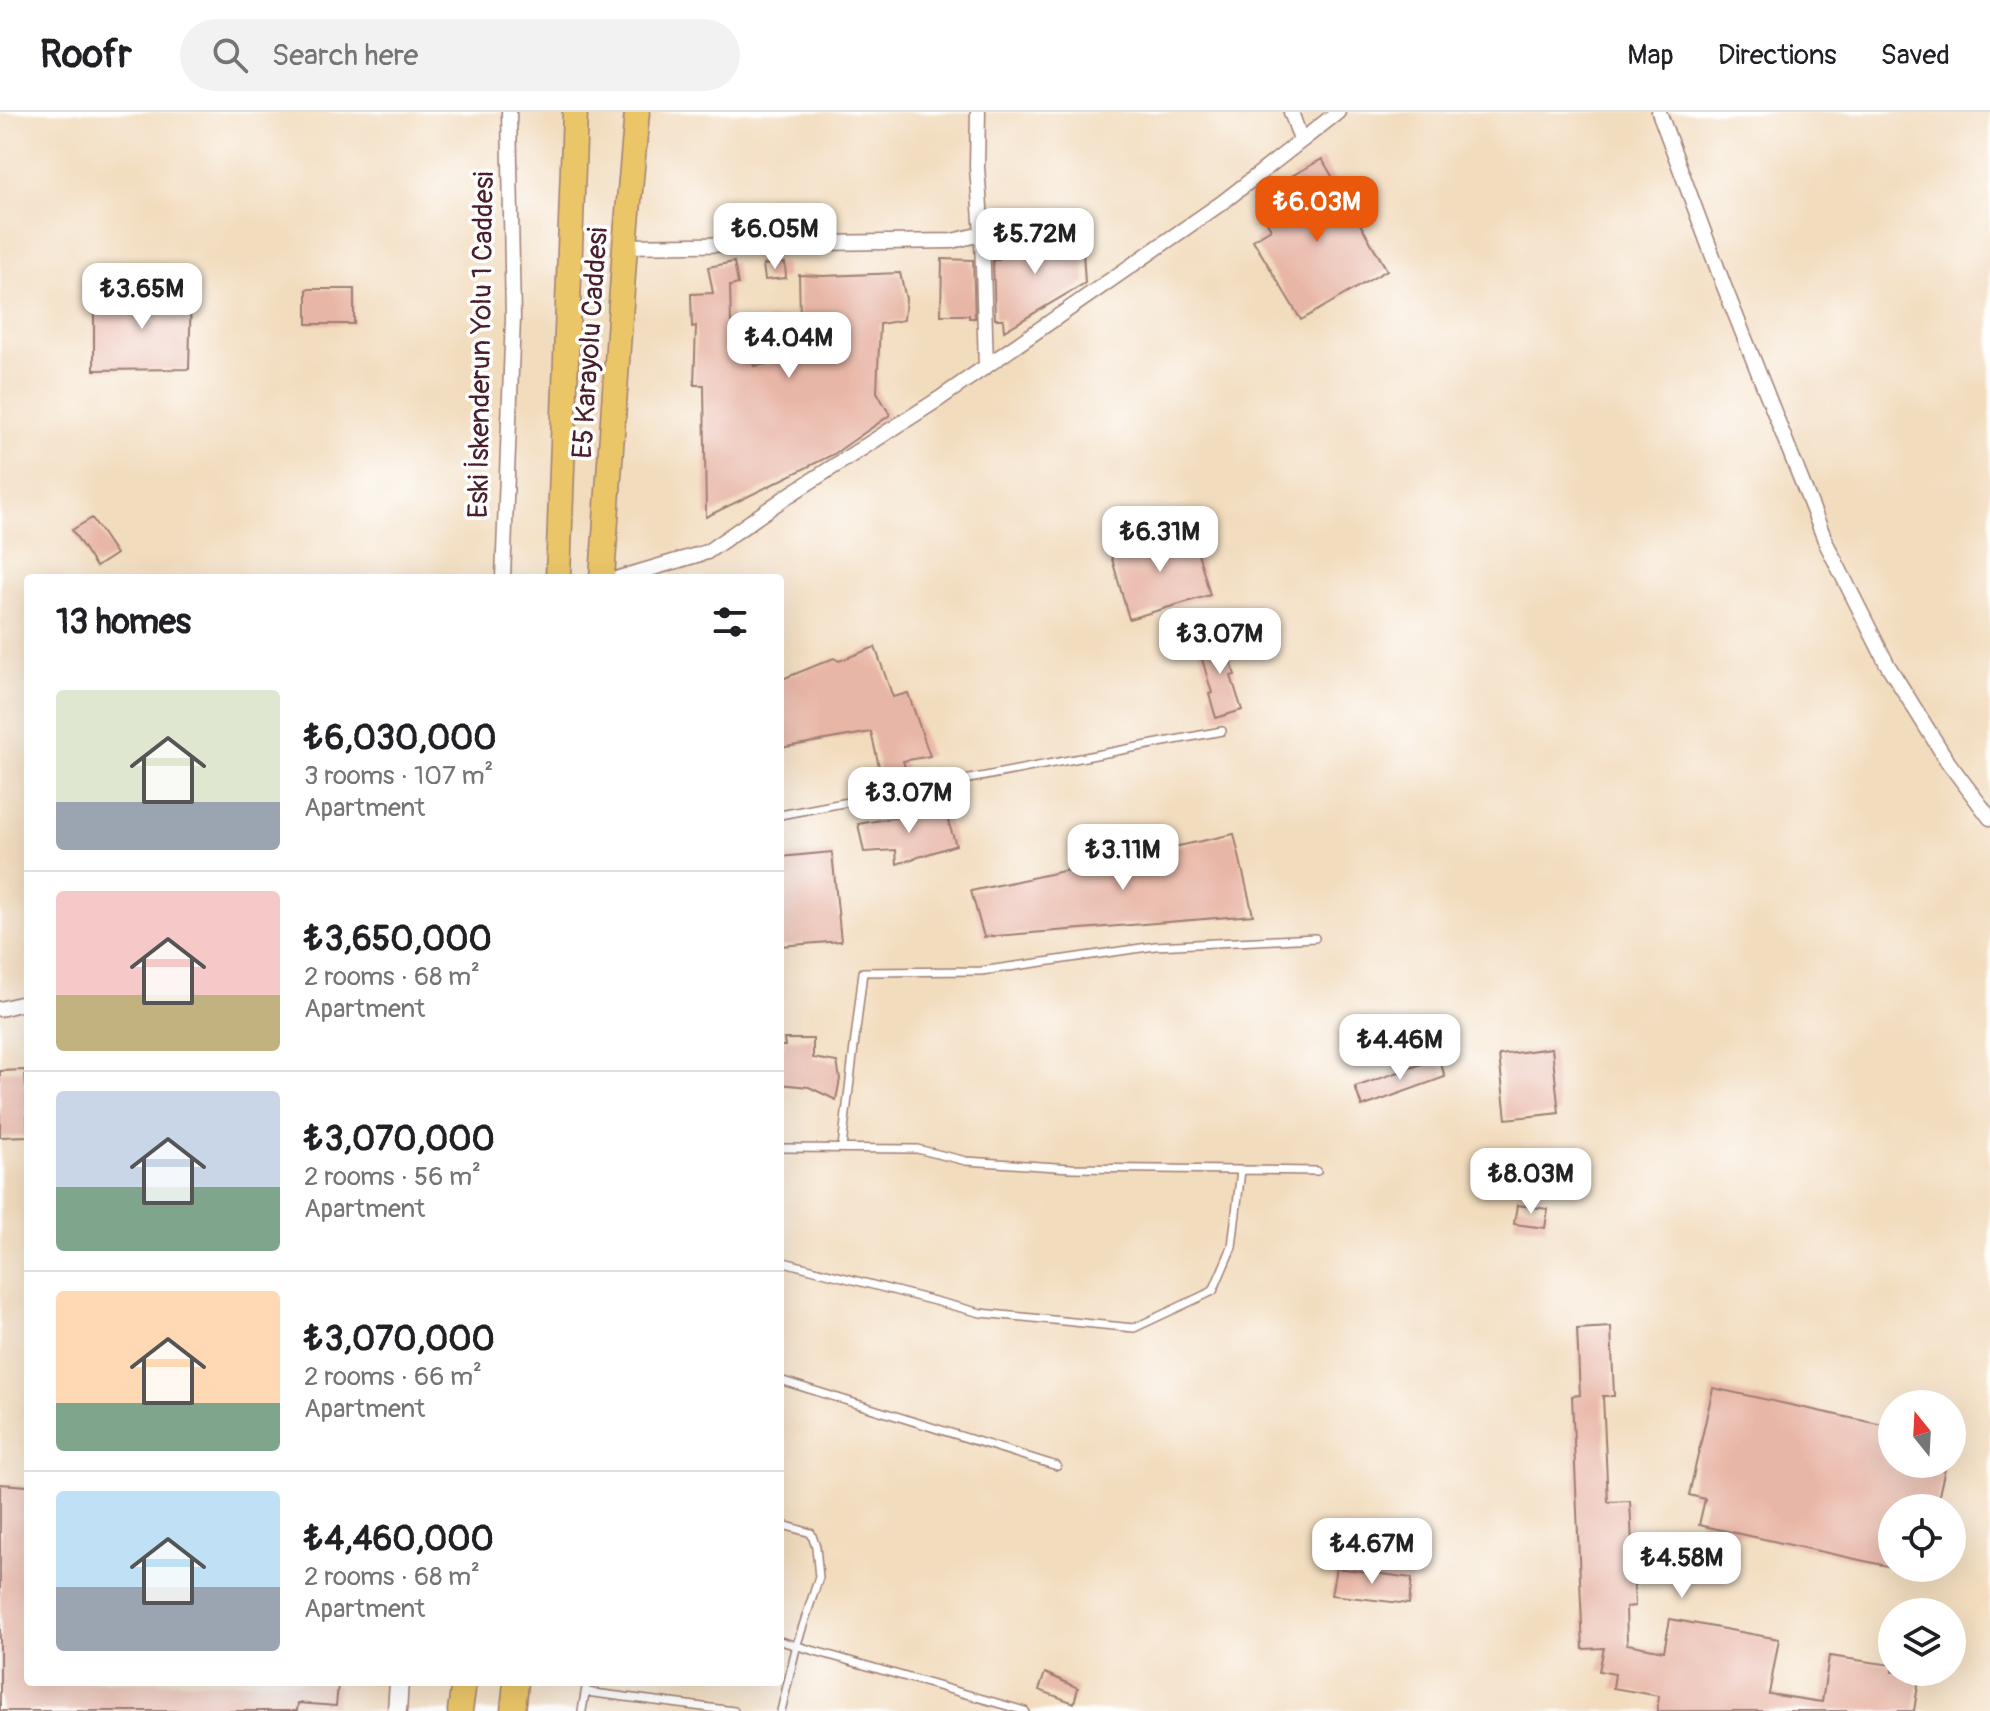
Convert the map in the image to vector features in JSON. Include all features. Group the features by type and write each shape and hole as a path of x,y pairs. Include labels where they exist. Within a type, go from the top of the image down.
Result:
{"highway":[{"name":"E5 Karayolu Caddesi","path":"558,574 575,112"},
{"name":"E5 Karayolu Caddesi","path":"602,574 637,112"},
{"path":"460,1711 463,1686"},
{"path":"513,1711 516,1686"}],"street":[{"name":"Eski İskenderun Yolu 1 Caddesi","path":"503,574 513,318 509,112"},
{"path":"978,112 977,167 986,366"},
{"path":"1291,112 1301,140"},
{"path":"633,574 707,552 986,366 1223,202 1338,112"},
{"path":"1659,112 1827,545 1887,664 1948,762 1990,818"},
{"path":"625,246 952,241 982,234"},
{"path":"0,1009 24,1003"},
{"path":"397,1711 399,1686"}],"lane":[{"path":"784,814 1222,731"},
{"path":"842,1147 863,972 981,971 1155,946 1315,938"},
{"path":"784,1148 917,1149 966,1161 1071,1168 1317,1171"},
{"path":"784,1262 981,1313 1134,1328 1213,1291 1232,1247 1241,1170"},
{"path":"784,1381 1057,1466"},
{"path":"781,1711 797,1644 819,1577 816,1547 811,1533 784,1525"},
{"path":"784,1642 1025,1711"},
{"path":"582,1711 587,1686"},
{"path":"586,1692 734,1711"}],"building":[{"path":"1322,159 1387,270 1301,320 1253,240 1271,229 1262,213 1300,190 1292,176"},
{"path":"1082,236 1085,283 1004,331 1003,319 995,319 993,260 999,260 998,242"},
{"path":"942,259 973,260 975,318 969,318 969,315 941,315"},
{"path":"734,262 738,284 730,286 731,322 745,321 754,366 773,363 768,320 800,318 799,275 900,273 906,299 904,320 880,324 877,392 890,415 834,454 706,517 704,385 694,385 696,326 692,327 691,294 713,293 708,267"},
{"path":"785,263 786,278 765,280 763,265"},
{"path":"307,289 354,289 354,324 307,324"},
{"path":"191,293 189,369 94,370 94,294"},
{"path":"92,518 116,554 96,567 72,530"},
{"path":"1191,528 1210,595 1129,619 1110,552"},
{"path":"1223,635 1242,710 1216,718 1197,642"},
{"path":"875,647 893,697 908,693 930,756 903,761 910,782 884,788 871,732 784,747 784,678 834,658 839,661"},
{"path":"944,809 956,845 897,864 896,850 864,852 858,824"},
{"path":"1234,834 1253,915 984,937 971,891"},
{"path":"832,852 841,941 784,946 784,857"},
{"path":"784,1039 813,1039 813,1058 837,1062 840,1079 836,1100 809,1087 784,1084"},
{"path":"1552,1048 1559,1113 1506,1119 1499,1055"},
{"path":"1439,1058 1445,1077 1362,1107 1355,1087"},
{"path":"24,1070 24,1136 0,1137 0,1071"},
{"path":"1517,1205 1548,1209 1545,1228 1514,1224"},
{"path":"1611,1327 1614,1396 1603,1396 1608,1502 1630,1501 1635,1606 1626,1607 1627,1644 1664,1651 1670,1619 1779,1639 1769,1694 1822,1702 1829,1656 1878,1663 1878,1686 1918,1686 1914,1711 1657,1711 1659,1696 1613,1688 1615,1674 1599,1671 1604,1648 1583,1649 1572,1396 1580,1395 1577,1329"},
{"path":"1713,1388 1878,1424 1878,1478 1943,1478 1939,1494 1878,1494 1878,1564 1699,1525 1705,1499 1689,1495"},
{"path":"0,1484 24,1486 24,1686 338,1686 336,1706 298,1703 297,1711 0,1711"},
{"path":"1336,1568 1412,1578 1409,1604 1331,1595"},
{"path":"1045,1673 1078,1688 1074,1703 1039,1690"}]}
